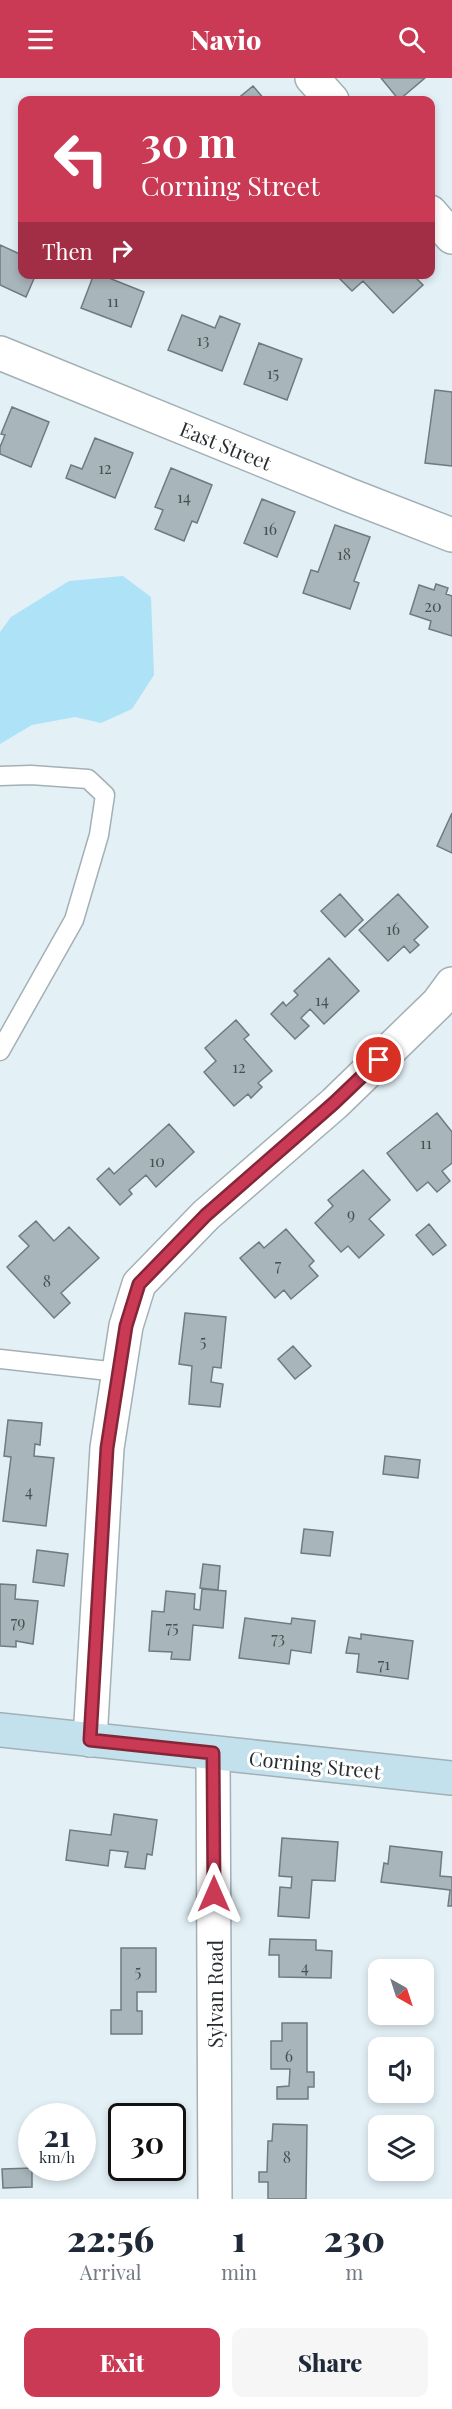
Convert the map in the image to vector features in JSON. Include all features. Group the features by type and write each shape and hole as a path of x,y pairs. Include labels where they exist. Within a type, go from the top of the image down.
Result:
{"street":[{"path":"312,78 328,96"},
{"path":"435,218 452,237"},
{"name":"East Street","path":"0,353 452,535"},
{"path":"90,1740 107,1448 126,1326 139,1284 206,1215 334,1103 438,1003 452,984"},
{"name":"Corning Street","path":"0,1730 452,1778"},
{"name":"Sylvan Road","path":"213,1753 215,2199"}],"lane":[{"path":"0,776 31,774 88,779 105,795 99,835 75,920 0,1051"},
{"path":"0,1359 118,1372"}],"shaded area":[{"path":"123,576 151,597 154,675 132,709 101,723 75,717 32,725 0,744 0,632 11,617 69,581"}],"building":[{"path":"381,78 425,78 404,96 396,96"},
{"path":"253,86 262,96 241,96"},
{"path":"0,245 18,253 18,279 34,279 26,297 0,285"},
{"path":"92,279 112,279 144,292 131,327 81,308"},
{"path":"340,279 417,279 423,285 393,313 363,281 352,291"},
{"path":"182,315 215,328 220,316 240,324 222,371 168,350"},
{"path":"259,343 302,359 287,400 244,384"},
{"path":"435,390 452,392 452,466 425,463"},
{"path":"12,407 49,422 31,467 0,454 5,435 1,434"},
{"path":"95,438 133,453 115,498 66,478 71,465 82,469"},
{"path":"171,468 212,485 197,523 192,521 184,541 155,529 163,510 155,507"},
{"path":"262,499 295,512 277,557 244,543"},
{"path":"335,525 370,537 354,581 359,583 350,609 303,593 311,570 318,572"},
{"path":"436,584 448,588 446,594 452,596 452,636 429,629 431,621 410,614 419,585 434,590"},
{"path":"452,813 452,853 437,846"},
{"path":"340,894 363,920 345,937 321,911"},
{"path":"398,894 428,927 414,940 419,945 410,953 404,946 388,961 359,930"},
{"path":"329,958 359,991 324,1024 310,1009 301,1018 309,1026 295,1039 271,1014 283,1002 286,1006 298,995 294,991"},
{"path":"236,1020 249,1035 244,1039 272,1071 258,1083 262,1087 251,1098 248,1094 234,1106 204,1072 216,1061 205,1048"},
{"path":"437,1113 452,1132 452,1163 442,1171 450,1181 437,1192 428,1182 417,1191 387,1153"},
{"path":"169,1124 194,1152 156,1187 146,1175 129,1190 132,1194 120,1205 97,1179 109,1168 114,1174"},
{"path":"363,1170 390,1200 369,1219 384,1235 359,1258 348,1246 341,1252 315,1223 333,1206 328,1200"},
{"path":"36,1221 54,1241 69,1227 99,1258 61,1293 70,1303 54,1318 7,1267 29,1246 19,1236"},
{"path":"429,1224 446,1245 433,1255 416,1235"},
{"path":"286,1229 314,1261 309,1266 318,1276 291,1299 284,1290 275,1298 240,1258 259,1242 264,1248"},
{"path":"185,1313 226,1317 221,1368 213,1367 211,1382 223,1384 220,1407 189,1404 192,1366 179,1364"},
{"path":"293,1346 311,1366 295,1379 278,1359"},
{"path":"8,1420 42,1423 40,1445 35,1444 34,1456 54,1458 46,1526 3,1521 11,1457 4,1456"},
{"path":"385,1456 420,1460 418,1478 383,1474"},
{"path":"304,1529 333,1532 330,1556 301,1553"},
{"path":"37,1550 68,1554 64,1586 33,1582"},
{"path":"203,1564 220,1566 218,1590 200,1588"},
{"path":"0,1584 16,1585 15,1599 38,1601 33,1644 16,1641 16,1647 0,1646"},
{"path":"202,1589 226,1591 223,1628 193,1625 190,1660 171,1659 172,1652 149,1651 152,1611 164,1612 166,1591 195,1594 194,1609 200,1610"},
{"path":"245,1618 291,1624 292,1618 315,1621 311,1653 291,1650 289,1664 239,1658"},
{"path":"361,1634 413,1641 408,1679 357,1672 359,1654 346,1653 349,1637 361,1639"},
{"path":"114,1814 157,1820 152,1855 147,1854 145,1869 125,1867 128,1852 110,1850 108,1866 66,1860 70,1830 111,1835"},
{"path":"282,1838 338,1842 335,1881 312,1880 309,1918 278,1916 280,1887 291,1888 292,1877 279,1876"},
{"path":"390,1846 442,1852 440,1876 452,1877 452,1906 448,1906 450,1890 381,1882 384,1863 388,1864"},
{"path":"270,1939 316,1940 316,1950 332,1951 331,1978 279,1977 279,1955 269,1955"},
{"path":"121,1948 156,1948 156,1992 137,1992 137,2011 142,2011 142,2034 111,2034 111,2010 121,2010"},
{"path":"282,2023 307,2023 307,2072 314,2072 314,2087 308,2087 308,2099 277,2099 277,2087 289,2086 290,2069 271,2069 271,2041 282,2041"},
{"path":"273,2124 307,2125 306,2199 268,2199 268,2182 259,2182 259,2172 267,2172 268,2141 272,2141"},
{"path":"18,2168 18,2181 32,2181 32,2187 3,2188 2,2169"}],"route":[{"path":"214,1894 213,1753 90,1740 107,1448 126,1326 139,1284 206,1215 334,1103 379,1060"}]}
